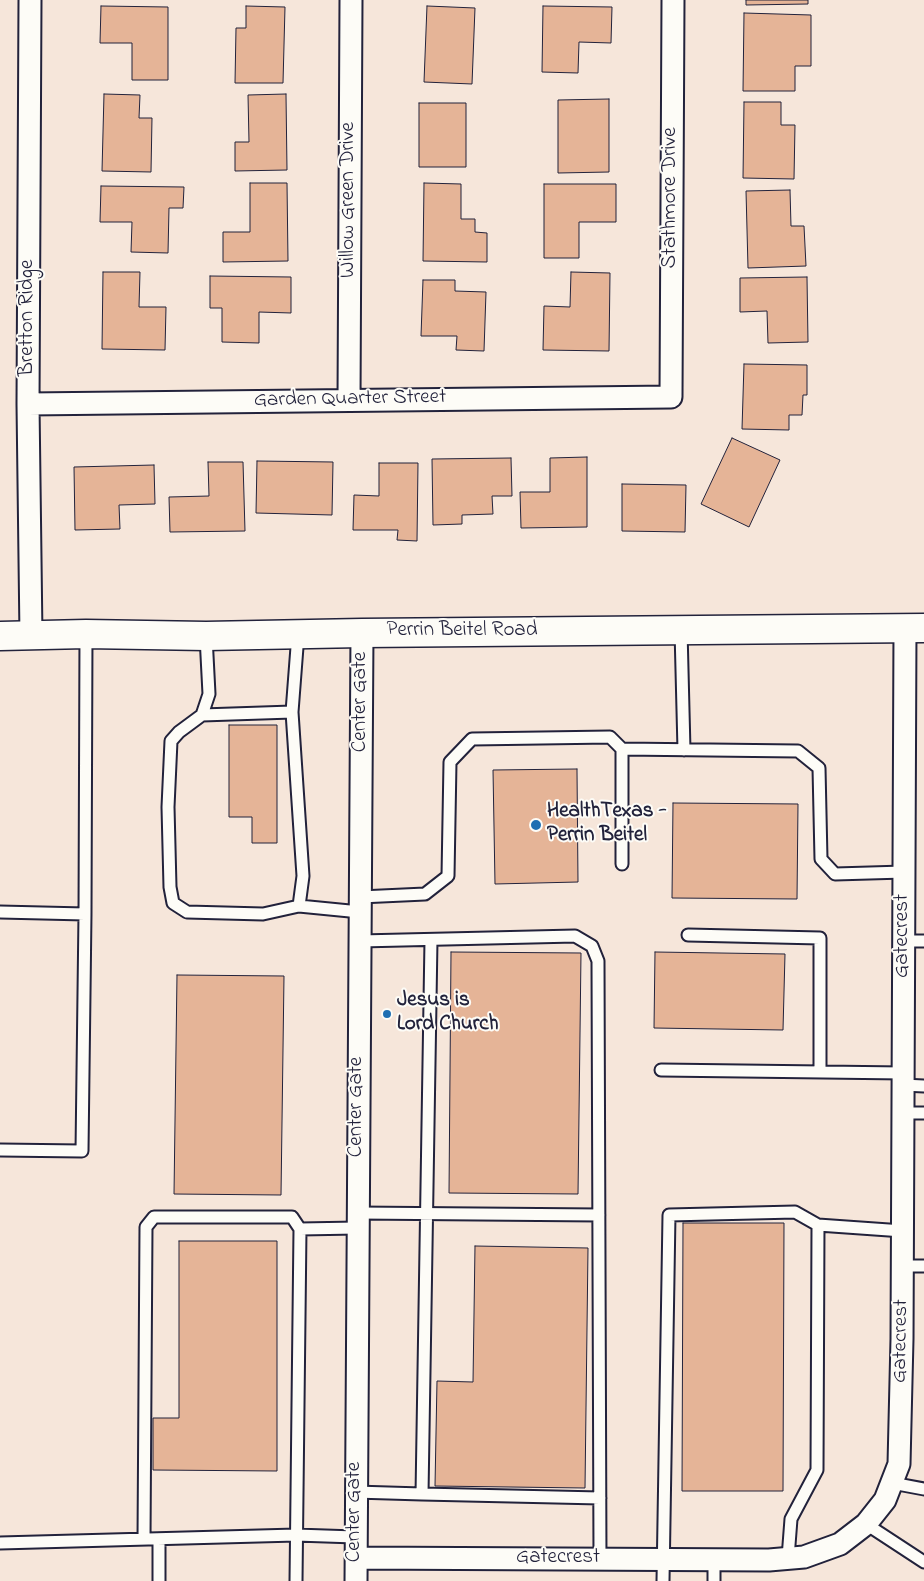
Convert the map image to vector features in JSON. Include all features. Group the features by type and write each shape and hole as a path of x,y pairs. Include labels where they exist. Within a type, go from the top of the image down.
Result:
{"main road":[{"name":"Perrin Beitel Road","path":"0,636 86,634 206,636 915,628"}],"street":[{"name":"Bretton Ridge","path":"30,0 28,404 31,636"},
{"name":"Willow Green Drive","path":"349,400 351,0"},
{"name":"Stathmore Drive","path":"671,397 673,0"},
{"name":"Garden Quarter Street","path":"28,404 671,397"},
{"name":"Gatecrest","path":"355,1547 600,1559 804,1557 840,1544 866,1524 885,1500 899,1464 903,1231 914,1113 910,1081 914,941 904,872 915,628"},
{"name":"Center Gate","path":"356,1581 355,1492 362,633"}],"lane":[{"path":"681,630 684,750"},
{"path":"0,1150 82,1151 86,634"},
{"path":"298,634 292,712 303,876 299,906"},
{"path":"202,715 209,694 206,636"},
{"path":"292,712 202,715 179,732 171,741 168,807 170,887 173,903 188,912 263,914 299,906 360,904 425,894 448,876 450,762 472,739 610,737 622,749 798,751 819,768 821,859 835,874 904,872"},
{"path":"622,749 622,864"},
{"path":"0,912 85,914"},
{"path":"688,935 820,938 820,1072"},
{"path":"360,941 575,936 592,946 598,961 600,1559"},
{"path":"422,1494 431,940"},
{"path":"661,1070 820,1072 910,1081"},
{"path":"663,1581 669,1215 795,1212 818,1225 903,1231"},
{"path":"300,1229 357,1220 427,1214 599,1215"},
{"path":"144,1539 146,1227 154,1217 292,1217 300,1229 296,1581"},
{"path":"788,1558 791,1519 817,1470 818,1225"},
{"path":"903,1266 924,1266"},
{"path":"892,1483 924,1489"},
{"path":"355,1492 600,1498"},
{"path":"866,1524 924,1562"},
{"path":"0,1543 296,1535 355,1547"},
{"path":"159,1538 159,1581"},
{"path":"714,1559 714,1581"}],"building":[{"path":"746,0 808,0 808,4 746,5"},
{"path":"101,6 168,7 168,80 132,80 132,43 100,43"},
{"path":"246,6 285,7 283,83 235,83 236,28 246,28"},
{"path":"427,6 475,8 472,84 424,82"},
{"path":"543,6 612,7 611,43 579,42 578,73 542,72"},
{"path":"744,13 811,15 811,66 795,66 795,91 743,91"},
{"path":"104,94 140,95 139,118 152,118 151,172 102,171"},
{"path":"286,94 287,170 235,171 235,142 249,142 248,95"},
{"path":"609,99 609,172 558,173 558,100"},
{"path":"744,102 781,102 781,125 795,125 794,179 743,178"},
{"path":"419,103 466,103 466,167 419,167"},
{"path":"250,183 287,183 288,261 223,262 223,232 250,232"},
{"path":"424,183 461,184 461,219 475,219 475,232 487,233 487,262 423,261"},
{"path":"544,184 616,184 616,222 579,222 579,258 544,258"},
{"path":"101,186 184,187 183,208 169,208 168,253 131,252 132,222 100,222"},
{"path":"790,190 791,226 804,226 806,266 748,268 746,191"},
{"path":"103,272 140,272 139,307 166,307 165,350 102,349"},
{"path":"571,272 610,273 609,351 543,350 544,306 570,307"},
{"path":"210,276 291,277 291,313 259,312 259,343 222,342 222,308 210,308"},
{"path":"807,277 808,342 768,343 767,311 740,312 740,278"},
{"path":"423,280 455,280 455,291 486,292 484,351 456,350 457,336 421,336"},
{"path":"744,364 807,365 807,395 803,395 802,415 789,415 789,430 742,429"},
{"path":"732,438 780,460 749,527 701,504"},
{"path":"587,457 587,527 521,528 520,492 550,492 550,458"},
{"path":"511,458 512,496 492,496 493,514 462,515 462,524 433,525 432,459"},
{"path":"257,461 333,462 332,515 256,513"},
{"path":"208,462 243,462 245,531 170,532 169,497 209,496"},
{"path":"379,463 418,463 417,541 397,540 398,530 353,530 354,495 379,496"},
{"path":"154,465 155,504 119,505 120,529 75,530 74,467"},
{"path":"622,484 686,485 685,532 622,531"},
{"path":"229,725 277,725 277,843 252,843 252,817 229,817"},
{"path":"577,769 578,882 495,884 493,770"},
{"path":"673,803 798,804 797,899 672,898"},
{"path":"451,952 581,953 578,1194 449,1193"},
{"path":"655,952 785,954 783,1030 654,1028"},
{"path":"177,975 284,976 281,1195 174,1194"},
{"path":"683,1223 784,1223 783,1491 682,1491"},
{"path":"179,1241 277,1241 277,1471 153,1470 153,1418 179,1418"},
{"path":"475,1246 588,1248 585,1488 435,1486 437,1381 473,1382"}],"place":[{"name":"HealthTexas - Perrin Beitel","path":"536,825"},
{"name":"Jesus is Lord Church","path":"387,1014"}]}
